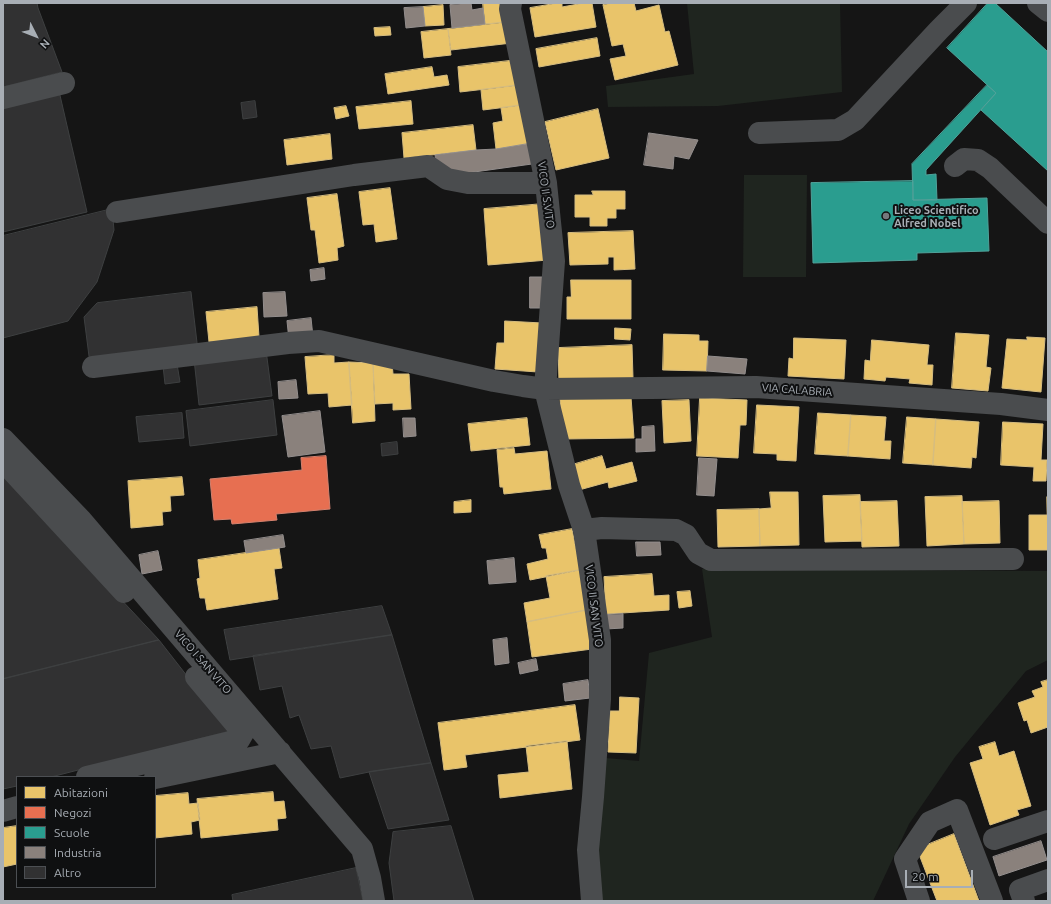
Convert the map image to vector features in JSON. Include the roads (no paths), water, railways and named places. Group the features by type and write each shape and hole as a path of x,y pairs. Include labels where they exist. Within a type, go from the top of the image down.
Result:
{"street":[{"name":"VICO II S.VITO","path":"511,3 510,10 546,183 554,261 544,389"},
{"path":"759,133 838,130 855,120 966,3"},
{"path":"1038,3 1048,11"},
{"path":"3,98 64,83"},
{"path":"955,166 964,159 978,160 990,168 1048,223"},
{"path":"117,212 354,175 428,166 447,179 468,183 546,183"},
{"name":"VIA CALABRIA","path":"93,367 288,343 319,341 494,381 544,389 756,387 1001,404 1048,410"},
{"name":"VICO II SAN VITO","path":"544,389 584,530 600,640 600,699 588,850 592,901"},
{"name":"VICO I SAN VITO","path":"3,439 81,520 362,849 370,878 374,901"},
{"path":"3,461 135,604 243,733 239,740 91,776"},
{"path":"584,530 602,528 676,530 686,535 698,553 711,560 1013,559"},
{"path":"156,778 280,752"},
{"path":"3,797 16,794"},
{"path":"3,811 16,807"},
{"path":"919,901 906,859 930,822 957,810 992,901"},
{"path":"994,839 1048,821"},
{"path":"1024,901 1020,890 1048,880"}],"place":[{"name":"Liceo Scientifico Alfred Nobel","path":"886,216"}]}
